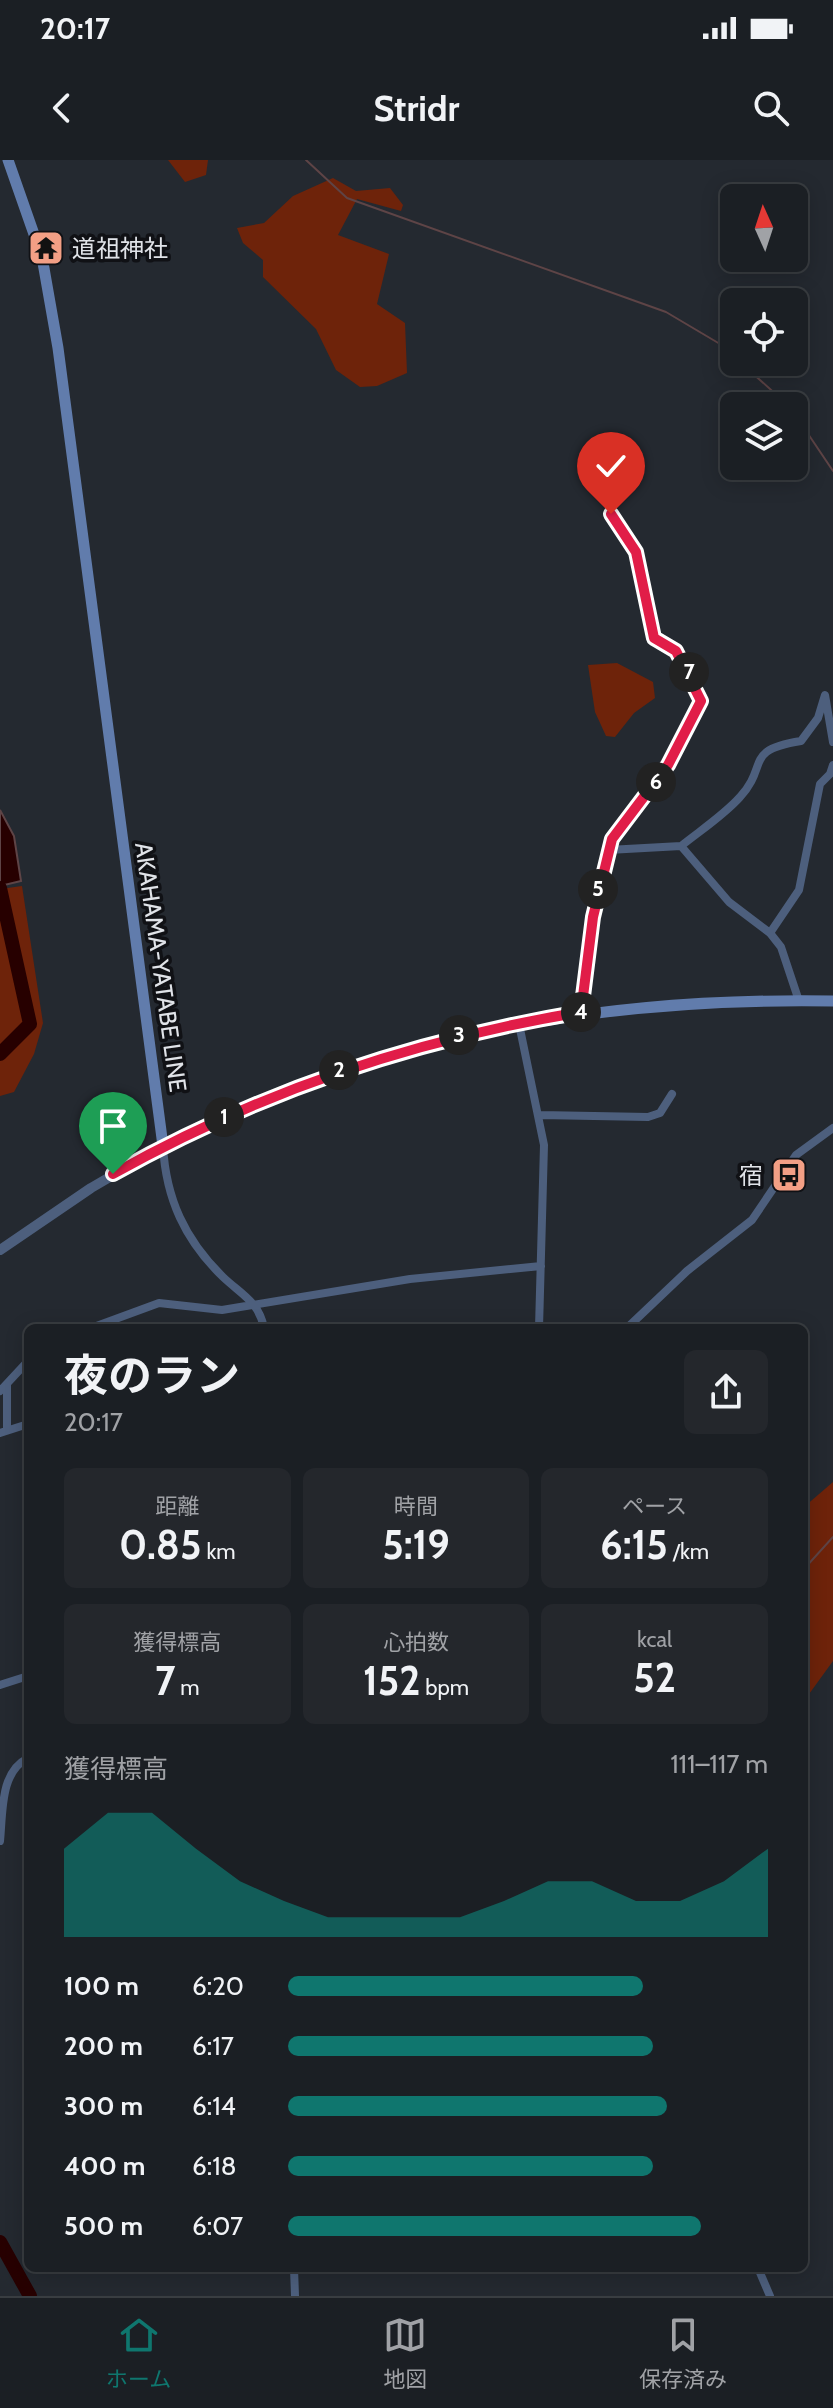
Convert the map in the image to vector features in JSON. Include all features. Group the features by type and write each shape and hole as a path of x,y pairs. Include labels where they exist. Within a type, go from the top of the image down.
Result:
{"main road":[{"name":"AKAHAMA-YATABE LINE","path":"8,160 39,245 58,348 163,1146"},
{"path":"163,1146 271,1097 362,1062 518,1022 581,1012 675,1004 833,1001"}],"street":[{"path":"581,1012 593,917 608,850 624,818 668,765 701,701 676,651 654,638 636,552 607,502 611,462"},
{"path":"608,850 681,846 740,798 760,757 769,749 801,741 814,724 825,695 833,742"},
{"path":"770,933 799,890 820,784 833,765"},
{"path":"681,846 729,902 770,933 786,955 799,1001"},
{"path":"518,1022 544,1145 539,1324"},
{"path":"540,1115 648,1117 660,1113 672,1094"},
{"path":"631,1324 687,1271 752,1220 796,1155 833,1128"},
{"path":"0,1250 91,1188 163,1146 167,1185 188,1237 224,1277 258,1306 263,1324"},
{"path":"102,1324 159,1303 222,1310 410,1279 541,1266"},
{"path":"0,1391 24,1365"},
{"path":"7,1384 4,1432 24,1425"},
{"path":"0,1685 24,1677"},
{"path":"0,1841 7,1781 11,1769 24,1761"},
{"path":"294,2272 295,2296"},
{"path":"760,2272 770,2296"}],"shaded area":[{"path":"168,160 208,160 206,175 185,182"},
{"path":"333,178 356,191 390,188 403,205 401,211 357,199 338,235 389,254 377,304 405,323 407,373 377,386 360,387 336,370 316,329 263,277 263,260 243,243 237,228 264,223 293,196"},
{"path":"617,663 653,682 655,698 634,713 615,737 606,736 595,712 588,665"},
{"path":"0,810 14,836 21,881 0,886"},
{"path":"22,886 43,1023 34,1054 14,1092 0,1096 0,889"},
{"path":"833,1482 833,1661 808,1695 808,1504"}],"waterway":[{"path":"306,160 347,198 666,312 720,344"},
{"path":"756,376 773,392"},
{"path":"808,434 833,471"},
{"path":"0,888 30,1024 0,1054"},
{"path":"808,1565 833,1537"},
{"path":"0,2242 30,2296"}],"place":[{"name":"道祖神社","path":"46,248"},
{"name":"宿","path":"789,1175"}],"route":[{"path":"113,1174 199,1128 362,1062 469,1032 581,1012 593,917 612,839 624,818 654,786 668,765 701,701 676,651 654,638 636,552 611,514"}]}
